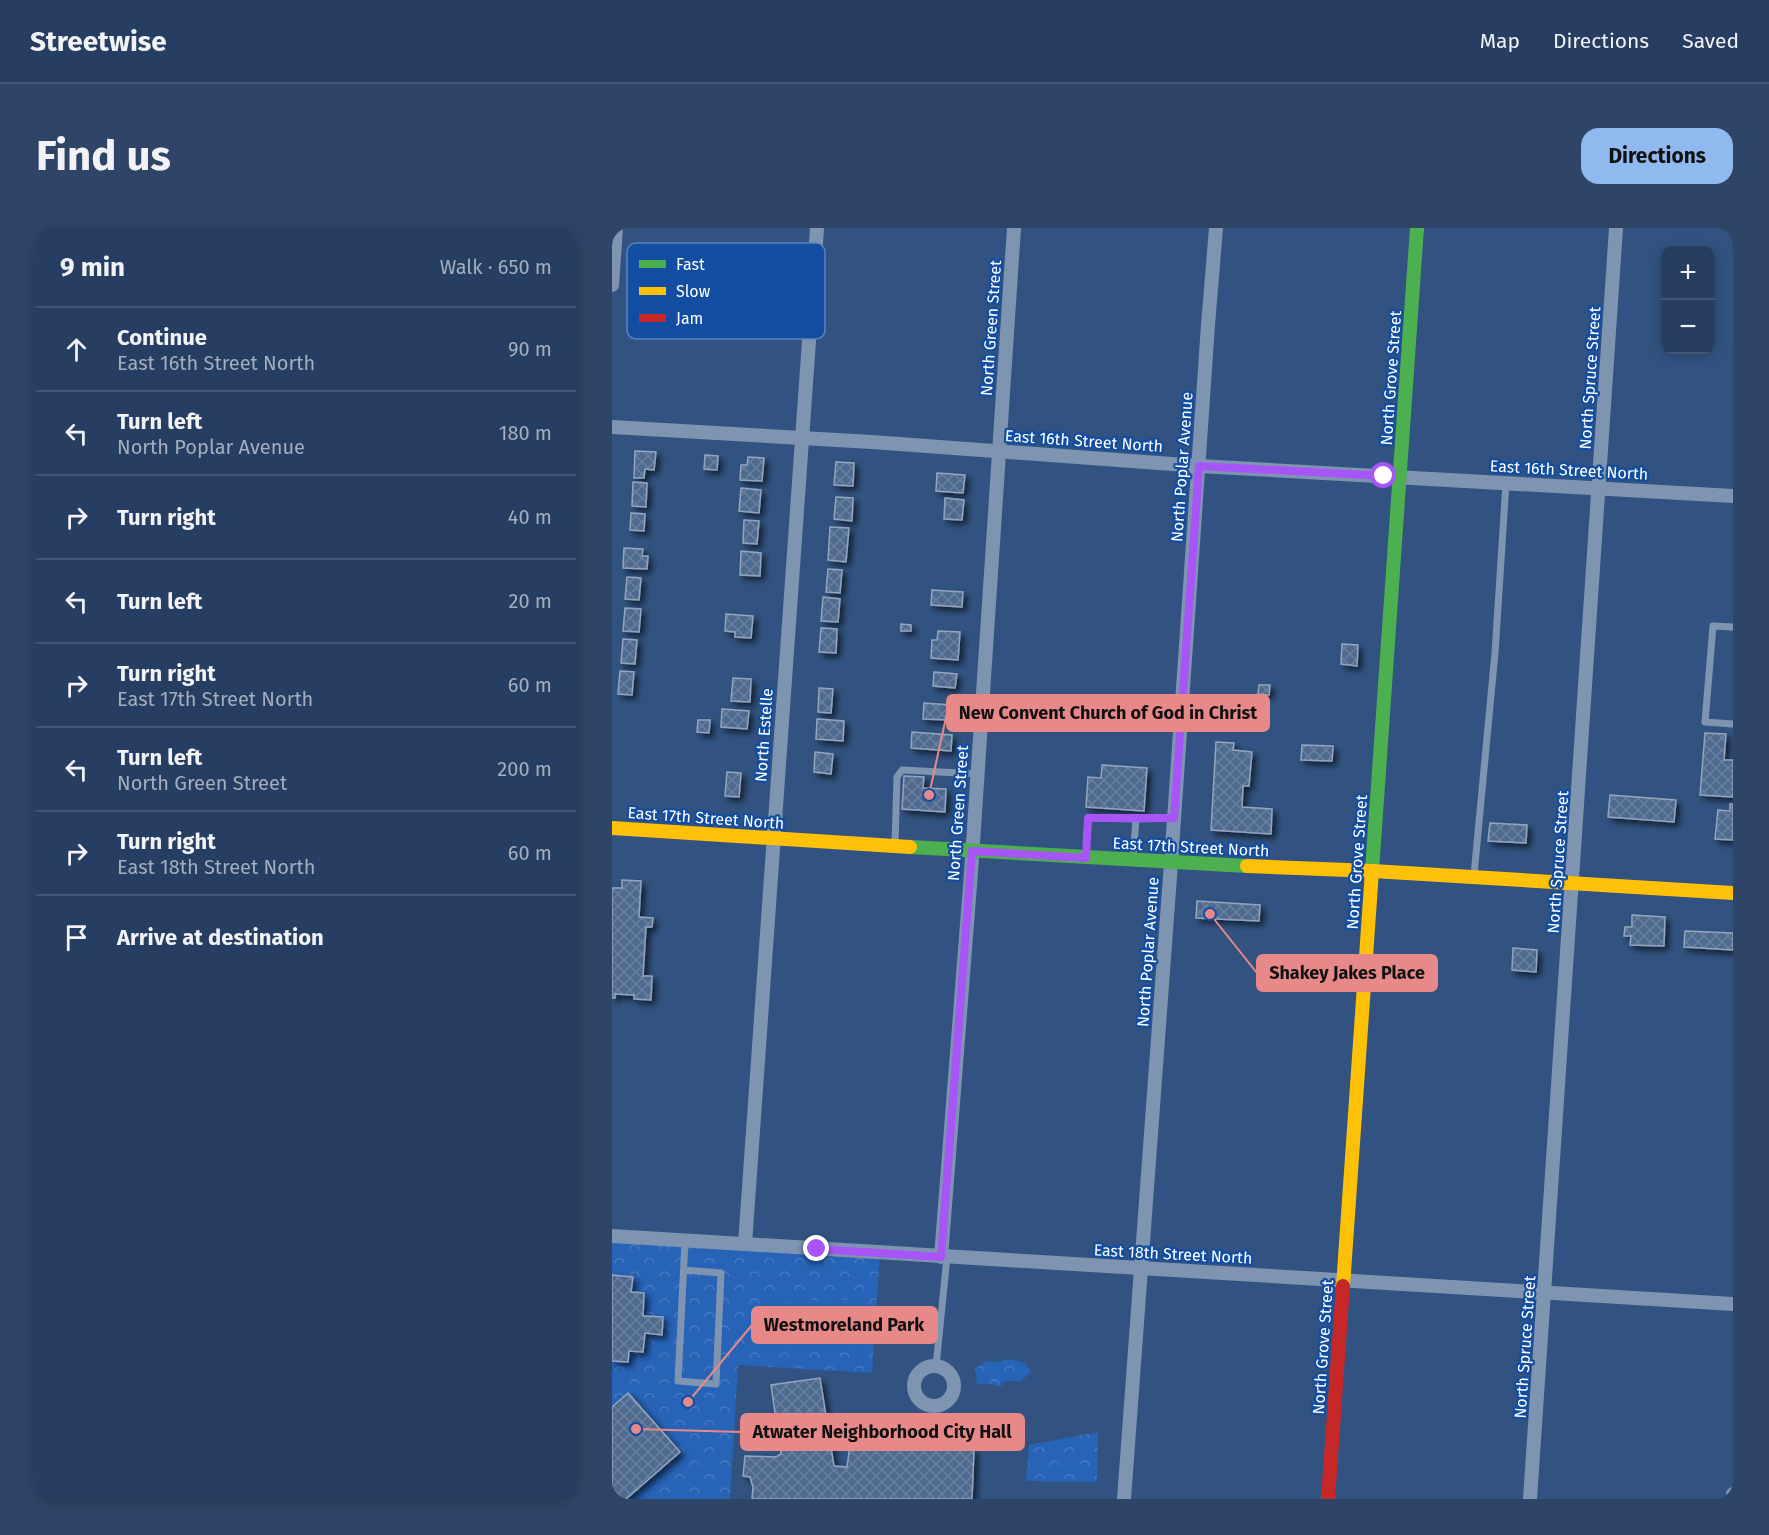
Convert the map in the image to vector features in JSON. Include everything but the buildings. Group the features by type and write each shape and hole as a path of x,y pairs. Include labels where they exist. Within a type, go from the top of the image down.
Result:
{"street":[{"path":"612,285 616,228"},
{"name":"North Estelle","path":"816,243 817,228"},
{"name":"North Green Street","path":"944,1257 1014,228"},
{"name":"North Poplar Avenue","path":"1124,1499 1172,863 1216,228"},
{"name":"North Grove Street","path":"1328,1499 1417,228"},
{"name":"North Spruce Street","path":"1530,1499 1616,228"},
{"name":"North Estelle","path":"745,1244 810,339"},
{"name":"East 16th Street North","path":"612,427 1199,466 1733,495"},
{"name":"East 17th Street North","path":"612,828 1133,861 1373,871 1733,893"},
{"name":"East 18th Street North","path":"612,1236 1733,1304"},
{"path":"1733,1494 1733,1499"}],"lane":[{"path":"1474,878 1496,653 1506,483"},
{"path":"1733,627 1713,626 1705,722 1733,724"},
{"path":"894,846 897,777 902,770 978,774"},
{"path":"1086,858 1088,818 1174,818"},
{"path":"1133,861 1136,819"},
{"path":"684,1270 721,1274 716,1384 678,1381 685,1241"},
{"path":"936,1366 944,1257"}],"green space":[{"path":"612,1236 880,1253 872,1373 738,1365 730,1499 612,1499"},
{"path":"767,1297 789,1298 785,1345 763,1344"},
{"path":"798,1299 820,1301 817,1348 795,1346"},
{"path":"833,1299 864,1301 860,1353 830,1351"},
{"path":"1006,1359 1024,1363 1031,1372 1021,1381 1004,1381 999,1387 992,1384 977,1384 975,1369 986,1361 1000,1362"},
{"path":"1098,1432 1097,1482 1026,1481 1029,1445"}],"traffic: fast":[{"path":"1372,871 1417,228"},
{"path":"910,847 1247,866"}],"traffic: slow":[{"path":"612,828 910,847"},
{"path":"1247,866 1373,871 1733,893"},
{"path":"1343,1286 1372,871"}],"traffic: jam":[{"path":"1328,1499 1343,1286"}],"place":[{"name":"New Convent Church of God in Christ","path":"929,795"},
{"name":"Shakey Jakes Place","path":"1210,914"},
{"name":"Westmoreland Park","path":"688,1402"},
{"name":"Atwater Neighborhood City Hall","path":"636,1429"}],"route":[{"path":"817,1249 941,1257 972,851 1086,858 1088,818 1174,818 1199,466 1384,476"}]}
